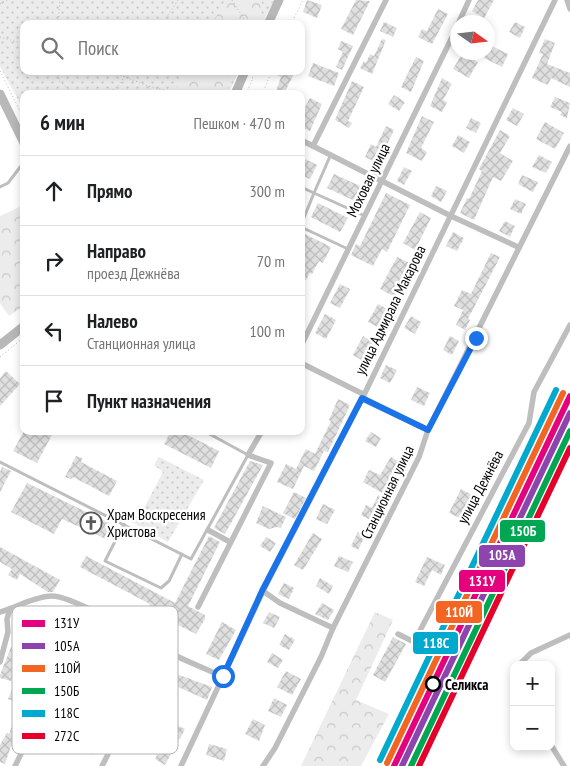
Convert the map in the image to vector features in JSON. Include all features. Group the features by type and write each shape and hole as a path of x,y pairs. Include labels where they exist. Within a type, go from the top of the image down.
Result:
{"main road":[{"path":"270,20 279,0"},
{"path":"237,90 245,75"},
{"path":"0,94 20,135"},
{"path":"0,345 20,329"}],"street":[{"path":"313,146 386,0"},
{"name":"Моховая улица","path":"462,15 469,0"},
{"name":"улица Адмирала Макарова","path":"181,766 262,591 362,396 555,0"},
{"path":"567,0 570,9"},
{"name":"Моховая улица","path":"305,338 450,40"},
{"path":"305,142 450,216 518,247"},
{"name":"Станционная улица","path":"263,766 275,748 322,657 333,628 419,457 428,430 570,146"},
{"name":"улица Дежнёва","path":"398,634 414,642 529,423 534,392 570,325"},
{"path":"305,365 428,430"},
{"path":"198,607 271,463 248,454 260,435"},
{"path":"208,530 230,542"},
{"path":"262,591 280,603 333,628"},
{"path":"16,606 31,599 51,596 66,598 82,606"},
{"path":"0,612 10,609"},
{"path":"0,662 8,632 7,619 10,609"},
{"path":"0,626 8,632"},
{"path":"523,661 531,654 570,636"},
{"path":"178,656 223,676"},
{"path":"555,751 564,766"},
{"path":"15,766 21,754"},
{"path":"102,766 108,754"}],"lane":[{"path":"305,216 331,154"},
{"path":"0,187 8,183 20,167"},
{"path":"305,189 365,216"},
{"path":"305,228 348,249"},
{"path":"0,462 191,560 248,454 212,435"},
{"path":"124,524 104,561 161,588 170,581 182,554"}],"path":[{"path":"0,4 7,0"},
{"path":"58,20 60,0"},
{"path":"165,20 178,0"},
{"path":"232,0 244,20"},
{"path":"293,20 303,0"},
{"path":"0,37 20,43"},
{"path":"0,71 20,111"},
{"path":"58,75 59,81 70,90"},
{"path":"122,75 148,86 164,90"},
{"path":"248,90 253,78 249,75"},
{"path":"264,90 270,75"},
{"path":"113,90 125,76"},
{"path":"0,357 20,340"}],"green space":[{"path":"0,0 274,0 264,20 20,20 20,75 237,75 230,90 20,90 20,103 0,67"},
{"path":"225,0 262,0 260,20 214,20"},
{"path":"183,75 234,75 227,90 175,90"},
{"path":"20,207 20,309 9,316 0,303 0,216"},
{"path":"159,457 204,480 168,542 130,521 138,506 144,508 163,472 154,465"},
{"path":"375,612 393,620 356,700 389,714 361,766 301,766"}],"building":[{"path":"307,0 322,5 317,18 303,12"},
{"path":"356,0 370,1 353,35 341,29"},
{"path":"478,0 494,0 486,15 479,15 472,11"},
{"path":"438,9 448,14 432,44 418,37 422,29 427,31"},
{"path":"384,22 397,28 393,37 380,31"},
{"path":"515,22 525,27 520,38 509,32"},
{"path":"382,39 386,40 372,74 360,68 364,61 366,63 370,54 374,56"},
{"path":"545,39 555,43 547,64 570,73 570,87 551,78 548,85 532,78 543,54 539,53"},
{"path":"341,41 353,46 342,70 336,67 343,52 338,49"},
{"path":"495,48 508,54 502,67 488,60 495,60"},
{"path":"416,57 424,61 411,92 401,87"},
{"path":"458,60 474,60 478,62 469,78 453,69"},
{"path":"313,63 339,73 334,86 308,76"},
{"path":"277,75 293,75 286,90 276,90 281,77"},
{"path":"442,78 452,84 443,100 447,102 442,112 430,106"},
{"path":"352,81 364,87 348,121 352,123 349,128 335,120"},
{"path":"394,95 405,102 399,111 388,104"},
{"path":"555,97 570,103 567,118 560,115 562,112 550,107"},
{"path":"310,98 322,104 310,131 305,129 305,107"},
{"path":"513,108 524,114 517,126 506,120"},
{"path":"422,116 434,122 421,148 427,152 422,161 406,153"},
{"path":"471,118 481,123 476,133 466,128"},
{"path":"545,122 564,133 555,149 536,139"},
{"path":"386,126 394,130 384,151 387,152 381,165 365,157 371,144 376,147"},
{"path":"500,130 510,136 500,153 513,161 501,181 493,177 474,220 460,213 467,198 469,199 482,171 479,169"},
{"path":"458,135 470,142 464,153 452,146"},
{"path":"539,155 552,162 546,173 532,167"},
{"path":"305,159 317,165 310,179 305,177"},
{"path":"404,167 412,171 404,185 397,181"},
{"path":"334,174 362,187 355,201 327,188"},
{"path":"522,175 538,182 533,192 518,184"},
{"path":"436,186 447,191 441,202 431,196"},
{"path":"386,193 410,205 387,252 382,249 373,266 351,255 356,244 360,246"},
{"path":"515,199 526,204 521,214 510,209"},
{"path":"318,203 348,218 340,232 311,217"},
{"path":"420,212 431,218 415,250 403,243"},
{"path":"505,221 515,226 510,237 499,231"},
{"path":"453,232 464,238 457,251 446,246"},
{"path":"305,234 331,247 323,263 319,261 312,274 310,273 306,280"},
{"path":"491,253 500,257 468,319 470,320 465,330 456,325 463,310 454,306 462,290 471,294"},
{"path":"397,257 412,264 395,297 380,289"},
{"path":"340,284 350,289 340,308 330,303"},
{"path":"378,304 389,310 380,328 368,322"},
{"path":"325,314 336,320 326,339 315,333"},
{"path":"411,316 421,322 415,334 404,328"},
{"path":"363,336 373,342 363,361 353,355"},
{"path":"450,336 459,341 452,355 443,350"},
{"path":"386,365 397,370 390,383 380,378"},
{"path":"6,371 20,384 0,406 0,378"},
{"path":"417,387 430,393 424,406 411,400"},
{"path":"338,399 350,405 328,452 324,451 314,471 304,466 293,489 277,482 286,464 296,469 306,449 315,454 331,421 329,420"},
{"path":"371,432 381,438 376,447 365,441"},
{"path":"22,435 52,435 37,463 13,451"},
{"path":"169,435 188,435 219,451 211,468 164,444"},
{"path":"76,456 82,458 81,462 117,481 109,496 73,477 71,479 65,477"},
{"path":"391,457 401,463 384,494 363,482 369,470 380,475"},
{"path":"250,461 263,465 225,534 214,528"},
{"path":"2,467 11,471 0,492 0,472"},
{"path":"27,483 115,526 108,540 62,519 54,534 11,512"},
{"path":"461,489 472,495 460,518 449,513"},
{"path":"294,492 306,498 295,519 283,513"},
{"path":"378,495 389,501 384,512 378,509 372,521 361,515 366,505 372,508"},
{"path":"323,504 335,510 327,524 316,519"},
{"path":"263,506 286,517 281,528 269,529 256,523"},
{"path":"358,532 365,536 358,550 351,546"},
{"path":"313,533 322,539 303,570 294,565"},
{"path":"209,536 220,542 188,606 205,615 205,619 196,634 178,625 178,606 149,606 150,604 80,567 86,556 175,603"},
{"path":"266,537 276,543 270,552 260,546"},
{"path":"0,547 60,580 53,592 48,592 20,574 17,580 8,575 12,569 0,562"},
{"path":"339,556 353,562 348,572 334,566"},
{"path":"427,557 445,565 441,575 432,570 424,586 415,582"},
{"path":"320,578 333,586 329,594 316,586"},
{"path":"284,583 294,588 289,599 278,594"},
{"path":"322,603 334,610 328,620 315,614"},
{"path":"269,612 280,617 274,628 263,623"},
{"path":"222,622 236,630 219,660 206,654"},
{"path":"285,634 295,640 289,650 279,645"},
{"path":"393,637 406,644 385,682 373,675"},
{"path":"12,647 11,681 0,678"},
{"path":"272,653 283,660 278,668 267,662"},
{"path":"286,671 301,679 292,695 277,687"},
{"path":"178,675 212,687 207,700 178,687"},
{"path":"12,689 12,700 8,699"},
{"path":"274,698 287,705 281,717 268,711"},
{"path":"253,719 265,725 259,741 245,734"},
{"path":"12,726 12,746 5,764 0,762 0,745 7,733 9,734"},
{"path":"178,726 185,729 180,739 178,738"},
{"path":"209,744 227,749 224,761 206,755"},
{"path":"157,754 171,754 165,765 155,759"}],"transit line":[{"name":"118С","path":"380,760 556,390"},
{"name":"110Й","path":"387,763 563,393"},
{"name":"131У","path":"394,766 570,396"},
{"name":"105А","path":"402,766 570,413"},
{"name":"150Б","path":"411,766 570,431"},
{"name":"272С","path":"419,766 570,448"}],"place":[{"name":"Храм Воскресения Христова","path":"91,523"},
{"name":"Селикса","path":"433,684"}],"route":[{"path":"223,676 262,591 362,398 428,430 476,338"}]}
